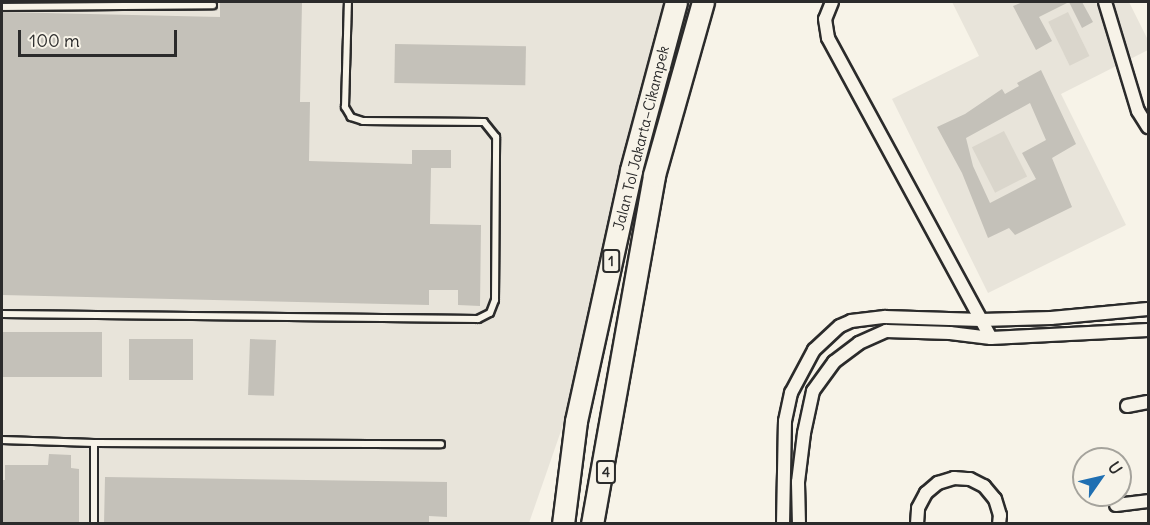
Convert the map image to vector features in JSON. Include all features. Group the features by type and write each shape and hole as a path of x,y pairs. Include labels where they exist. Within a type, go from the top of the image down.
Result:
{"highway":[{"name":"Jalan Tol Jakarta–Cikampek","path":"563,524 576,421 631,170 676,2"},
{"name":"Jalan Tol Jakarta–Cikampek","path":"592,524 654,175 703,2"},
{"name":"4","path":"602,524 610,420"}],"street":[{"path":"832,2 825,19 828,38 991,338"},
{"path":"1105,2 1138,111 1149,127"},
{"path":"783,524 785,421 791,393 814,350 840,326 851,321 885,317 981,320 1051,318 1149,309"},
{"path":"799,524 798,482 813,391 834,362 860,343 886,332 950,333 991,338 1149,330"},
{"path":"1128,406 1149,402"},
{"path":"917,524 918,508 926,493 938,483 954,478 970,479 984,486 995,499 1000,514 999,524"},
{"path":"1132,503 1149,501"}],"lane":[{"path":"2,314 478,319 490,313 495,300 496,137 484,122 363,121 351,117 345,107 348,2"},
{"path":"2,7 213,5"},
{"path":"2,440 94,443 441,444"},
{"path":"94,443 94,524"}],"shaded area":[{"path":"2,2 663,2 562,428 529,523 2,523"},
{"path":"952,2 1129,2 1148,40 1148,50 1061,94 1126,225 988,293 892,99 979,56"},
{"path":"1068,12 1089,56 1070,66 1048,22"},
{"path":"1004,131 1027,176 995,193 972,147"}],"building":[{"path":"220,2 302,2 300,102 310,102 309,161 412,164 412,150 451,150 451,168 431,168 430,224 481,225 480,306 458,305 458,290 429,290 429,305 2,295 2,12 220,17"},
{"path":"1023,2 1069,2 1039,17 1052,41 1036,50 1013,6"},
{"path":"1069,2 1082,2 1093,22 1082,28"},
{"path":"395,44 526,46 525,85 394,83"},
{"path":"1041,70 1076,144 1052,158 1072,207 1015,235 1009,228 988,238 962,173 937,127 965,114 1002,89 1005,94 1019,86 1017,83","holes":["1030,103 1046,140 1022,153 1036,179 990,203 973,166 966,138"]},
{"path":"2,332 102,332 102,377 2,377"},
{"path":"129,339 193,339 193,380 129,380"},
{"path":"250,339 276,340 274,396 248,395"},
{"path":"49,454 71,455 71,468 79,469 79,524 2,524 2,480 5,480 5,465 48,465"},
{"path":"105,477 447,482 447,517 429,516 429,524 104,524"}]}
